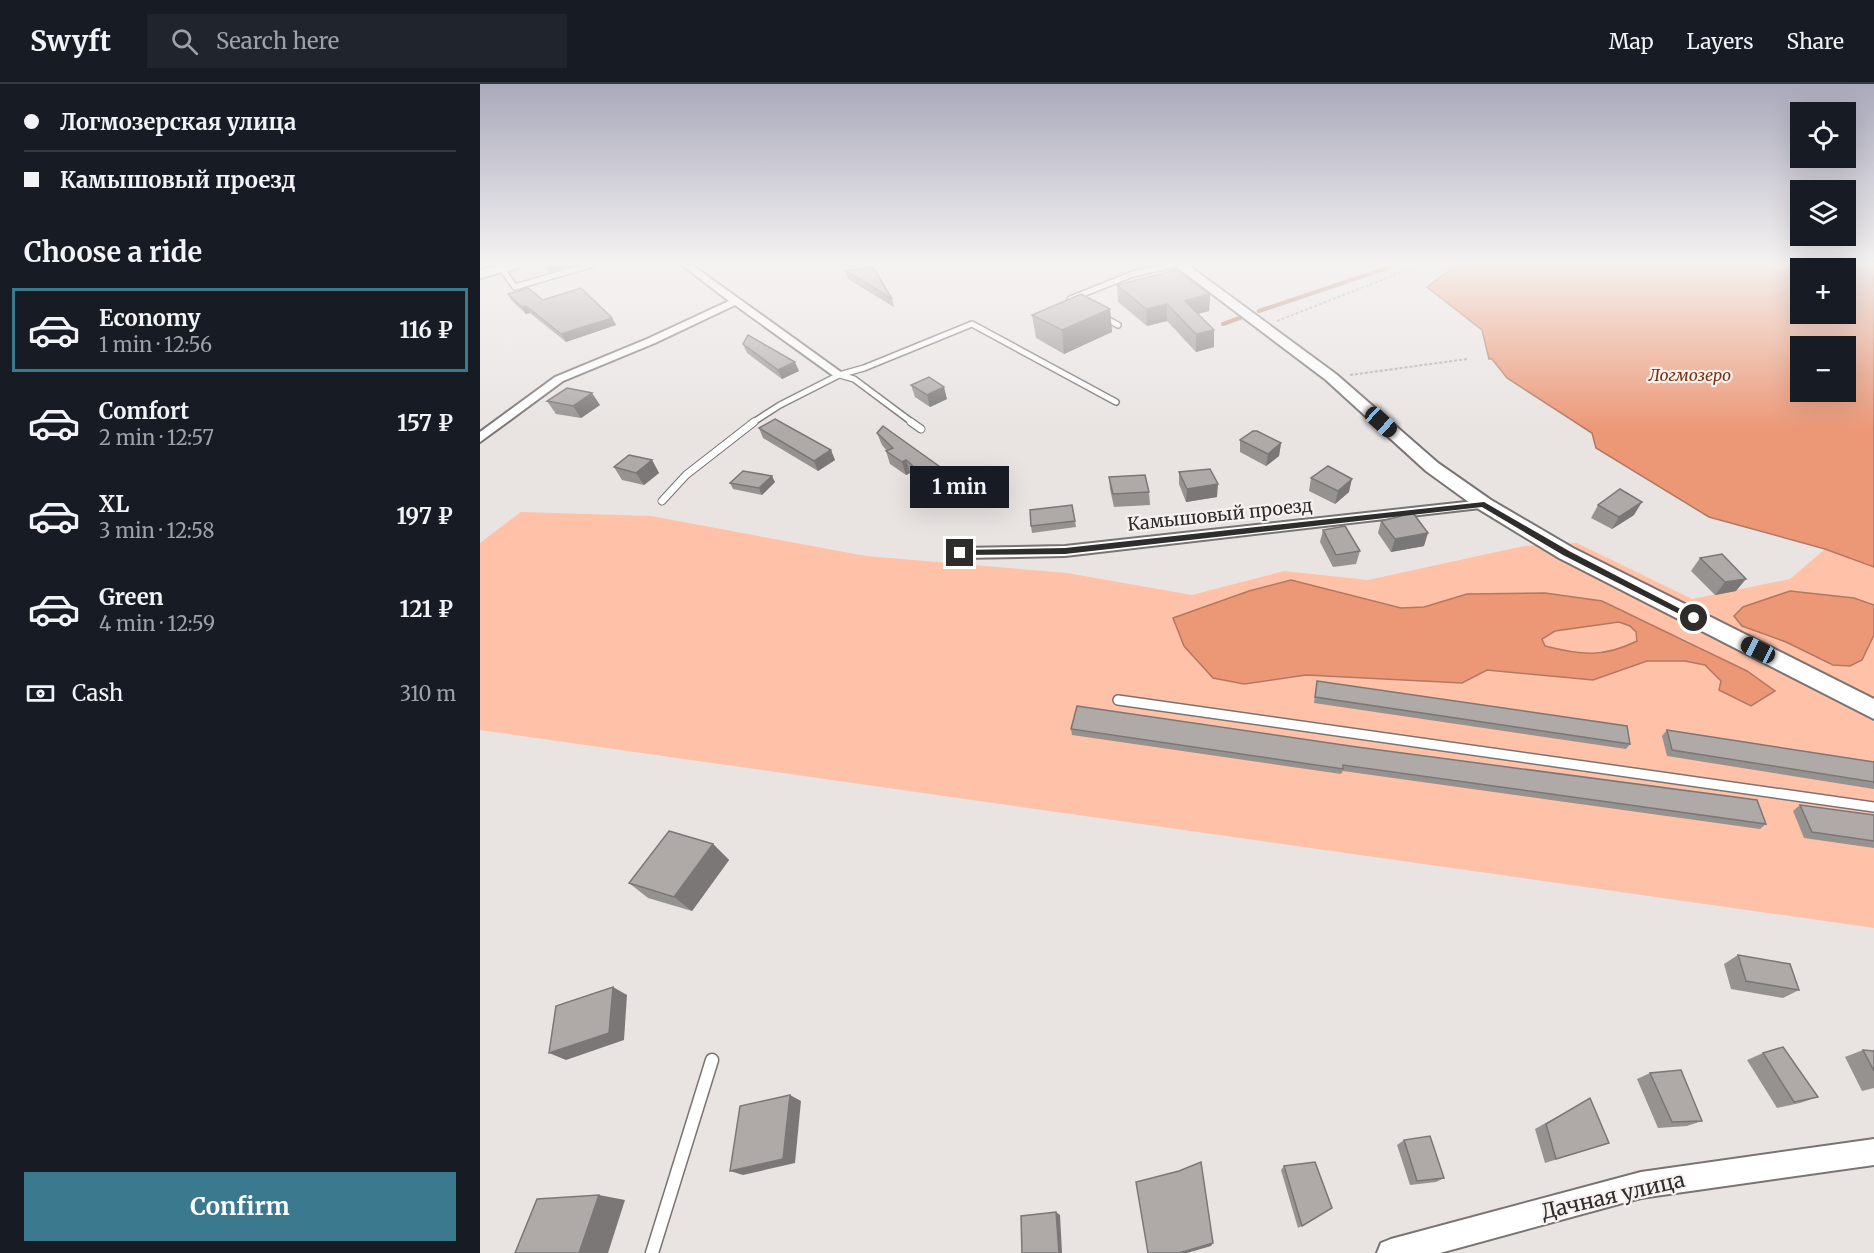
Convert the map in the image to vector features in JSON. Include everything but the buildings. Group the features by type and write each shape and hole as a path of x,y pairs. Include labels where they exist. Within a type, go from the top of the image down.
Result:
{"street":[{"path":"480,438 559,379 697,320"},
{"path":"762,320 839,375"},
{"path":"1253,320 1331,377 1432,466 1484,504 1566,553 1874,710"},
{"name":"Камышовый проезд","path":"960,553 1065,551 1484,504"},
{"name":"Дачная улица","path":"1391,1253 1641,1185 1874,1152"}],"lane":[{"path":"1107,320 1118,326"},
{"path":"662,501 686,475 749,425 780,405 839,375 864,368 972,324 1116,402"},
{"path":"839,375 854,380 921,429"},
{"path":"1119,700 1874,807"},
{"path":"652,1253 712,1060"}],"path":[{"path":"1263,327 1282,320"},
{"path":"1331,377 1467,359"}],"shaded area":[{"path":"521,512 651,516 866,556 1067,573 1192,595 1284,571 1368,580 1524,546 1577,543 1692,599 1790,579 1825,549 1874,567 1874,605 1854,598 1790,591 1742,626 1786,642 1862,660 1874,635 1874,928 480,730 480,543","holes":["1291,580 1401,608 1424,607 1467,594 1545,593 1682,638 1747,671 1775,691 1721,681 1705,665 1685,661 1647,661 1593,680 1486,670 1462,683 1306,675 1244,684 1185,613"]},
{"path":"1619,622 1632,629 1637,641 1613,650 1580,653 1544,646 1542,639 1555,631"}],"water":[{"name":"Логмозеро","path":"1469,320 1790,320 1790,324 1856,324 1856,320 1874,320 1874,567 1825,549 1709,517 1596,448 1592,433 1507,378 1492,359 1489,359 1482,330"},
{"path":"1291,580 1401,608 1424,607 1467,594 1545,593 1602,601 1747,671 1775,691 1751,706 1719,690 1721,681 1705,665 1685,661 1647,661 1593,680 1487,670 1462,683 1306,675 1244,684 1213,678 1184,646 1173,618 1249,591","holes":["1619,622 1630,626 1636,632 1637,641 1602,652 1581,653 1558,649 1545,646 1542,639 1555,631"]},
{"path":"1790,591 1854,598 1874,605 1874,635 1862,660 1850,666 1833,665 1786,642 1742,626 1734,616 1743,607"}],"waterway":[{"path":"1223,324 1235,320"}],"route":[{"path":"960,553 1065,551 1484,504 1566,553 1694,618"}]}
